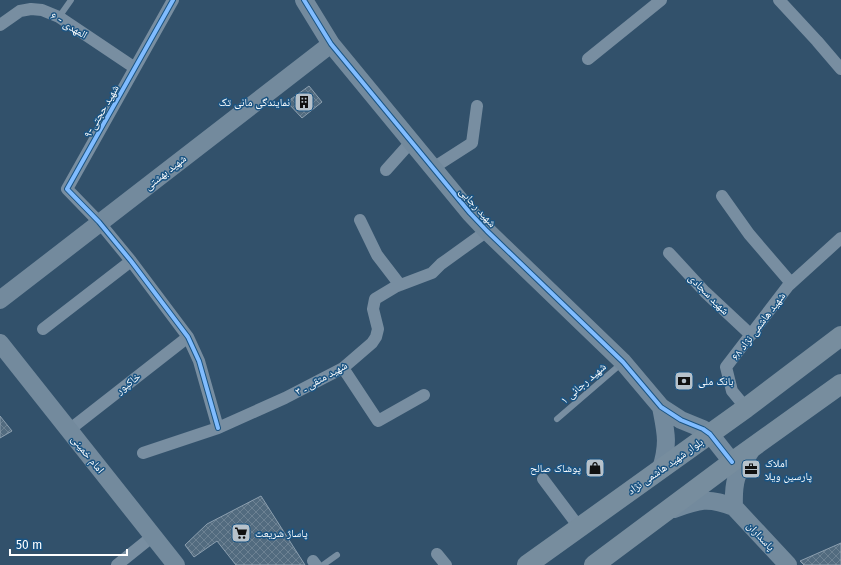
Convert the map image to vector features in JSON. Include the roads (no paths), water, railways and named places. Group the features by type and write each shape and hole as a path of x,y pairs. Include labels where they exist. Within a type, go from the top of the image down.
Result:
{"main road":[{"name":"بلوار شهید هاشمی نژاد","path":"527,565 746,408 841,336"},
{"path":"594,565 732,462 754,448 841,384"}],"street":[{"name":"شهید حجتی-۹","path":"99,222 67,189 173,0"},
{"name":"شهید رجایی","path":"304,0 331,44 470,213 623,362 661,407"},
{"path":"588,59 661,0"},
{"path":"779,0 817,41 841,70"},
{"name":"المهدی - ۶","path":"0,25 20,10 42,10 59,17 135,68"},
{"name":"شهید بهشتی","path":"0,300 331,44"},
{"path":"433,168 472,143 477,106"},
{"path":"386,170 412,142"},
{"path":"722,196 749,234 790,284"},
{"path":"360,220 377,255 400,285"},
{"path":"99,222 188,336 199,361 218,428"},
{"name":"شهید متقی ـ ۳","path":"143,452 218,428 285,398 343,368 372,343 376,337 378,329 373,309 375,298 400,285 432,273 441,264 487,231"},
{"name":"شهید هاشمی نژاد ۶۸","path":"746,408 732,392 726,367 790,284 841,238"},
{"name":"شهید سجادی","path":"669,252 705,292 751,335"},
{"path":"44,329 131,262"},
{"name":"خاکپور","path":"69,430 188,336"},
{"name":"امام خمینی","path":"0,343 176,565"},
{"path":"343,368 378,421 424,395"},
{"path":"661,407 681,420 703,429 710,434 732,462"},
{"path":"661,407 667,437 665,457 661,469"},
{"path":"665,512 702,500 723,503 734,507 735,481 743,463 754,448"},
{"path":"543,479 579,527"},
{"name":"پاسداران","path":"734,507 788,565"},
{"path":"117,565 153,536"},
{"path":"437,554 446,565"}],"lane":[{"path":"59,17 71,0"},
{"name":"شهید رجائی ۱","path":"557,419 623,362"},
{"path":"317,564 338,556"}],"place":[{"name":"نمایندگی مانی تک","path":"304,102"},
{"name":"بانک ملی","path":"684,381"},
{"name":"پوشاک صالح","path":"595,468"},
{"name":"املاک پارسین ویلا","path":"751,469"},
{"name":"پاساژ شریعت","path":"241,533"}]}
